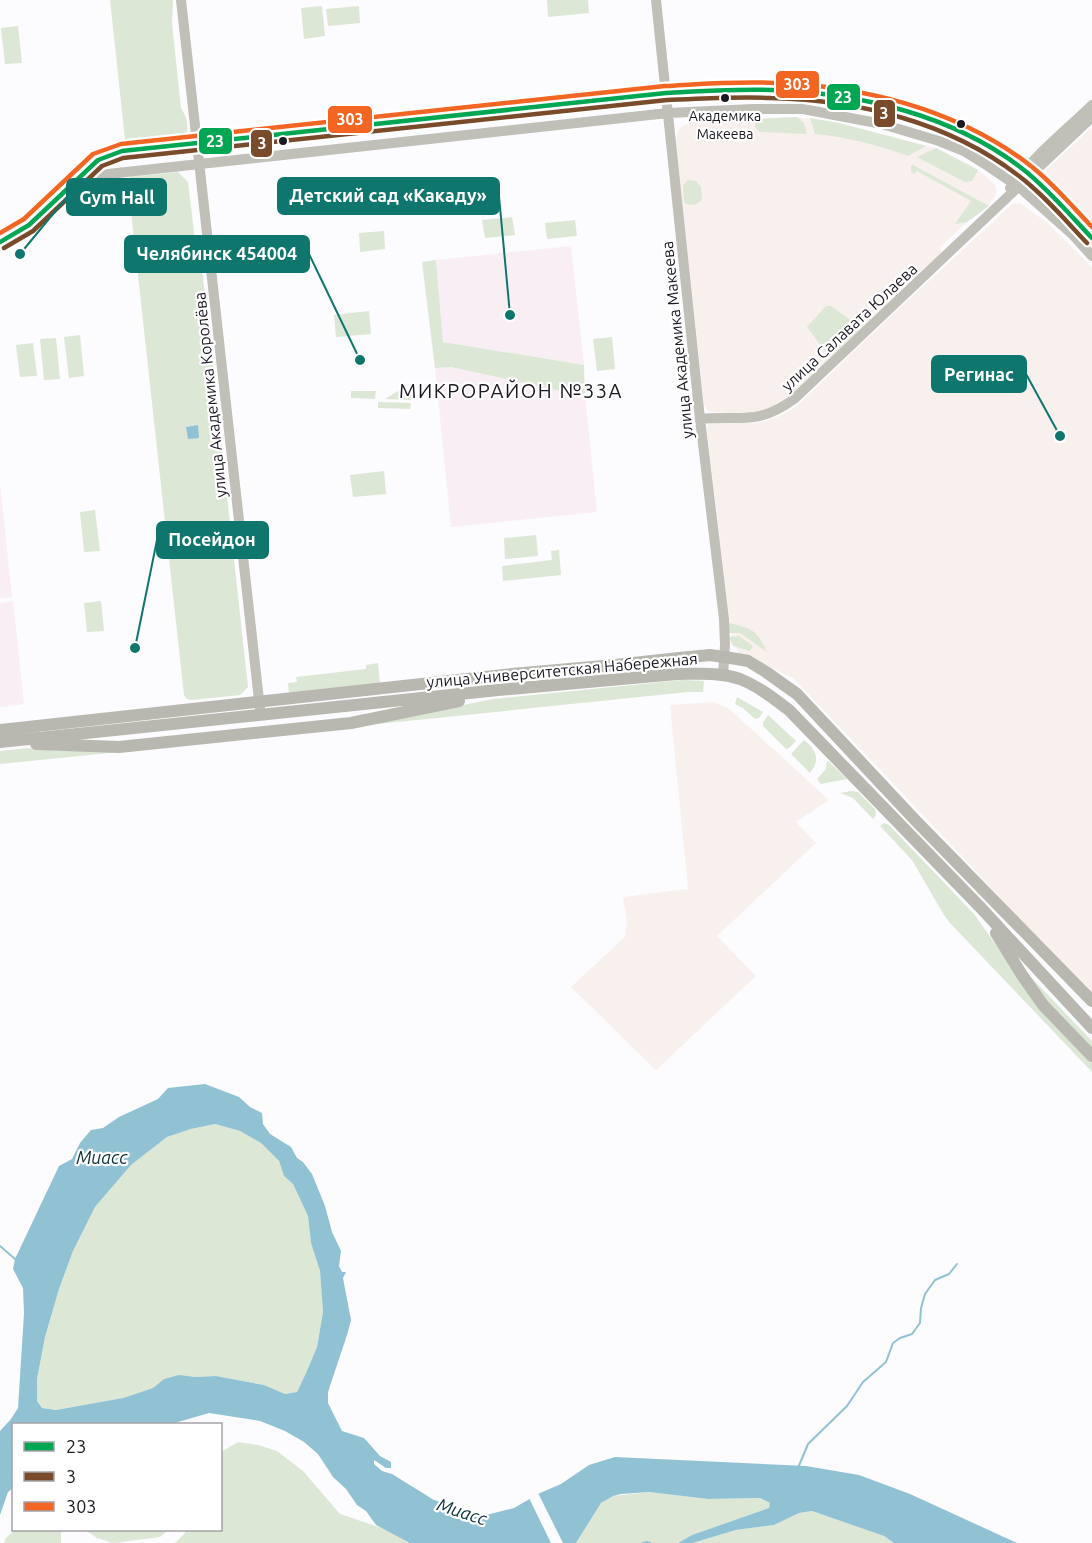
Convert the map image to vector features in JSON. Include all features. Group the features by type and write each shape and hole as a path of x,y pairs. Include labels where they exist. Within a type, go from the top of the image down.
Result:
{"main road":[{"name":"улица Академика Королёва","path":"181,0 261,715"},
{"name":"улица Академика Макеева","path":"657,0 700,418 724,620 723,676"},
{"path":"0,242 29,225 98,160 112,154 666,93 741,90 788,90 829,94 890,107 951,127 996,150 1028,173 1092,238"},
{"name":"улица Салавата Юлаева","path":"700,418 759,417 781,409 795,399 997,208 1092,105"},
{"path":"72,184 99,174 668,113 803,109 882,124 939,141 963,151 1016,185 1072,234 1092,256"},
{"name":"улица Салавата Юлаева","path":"1028,173 1092,117"},
{"name":"улица Университетская Набережная","path":"0,730 679,657 710,655 748,661 775,677 797,694 1092,1001"},
{"name":"улица Университетская Набережная","path":"4,742 498,690 677,674 705,674 741,680 767,694 789,710 1092,1028"},
{"path":"4,742 119,747 351,723 459,701 498,690"},
{"path":"981,909 1043,1005 1092,1056"}],"shaded area":[{"path":"797,117 839,123 936,148 976,168 994,184 997,192 989,206 967,222 939,248 943,253 793,393 771,407 757,412 744,414 711,412 704,405 676,141 678,131 682,126 694,122"},
{"path":"1091,128 1092,130 1092,222 1045,171"},
{"path":"1020,203 1049,224 1092,267 1092,998 961,855 793,678 740,654 732,641 707,429 709,424 714,422 762,422 777,417 799,404 1012,204"},
{"path":"571,246 584,365 443,342 436,260"},
{"path":"450,367 585,394 597,512 451,527 435,368"},
{"path":"0,483 12,597 0,598"},
{"path":"13,601 24,704 0,707 0,603"},
{"path":"714,702 728,708 829,800 796,822 816,843 717,936 756,976 656,1070 571,987 625,937 627,921 623,897 688,889 670,705"}],"green space":[{"path":"110,0 173,0 172,24 181,108 187,125 186,136 178,141 134,145 125,139"},
{"path":"547,0 588,0 589,13 548,17"},
{"path":"322,6 325,36 304,39 301,8"},
{"path":"359,6 360,23 328,26 326,9"},
{"path":"18,26 22,63 5,64 1,28"},
{"path":"797,117 804,123 807,134 760,132 755,126 757,119"},
{"path":"810,118 839,123 926,146 908,156 862,142 815,134"},
{"path":"936,148 978,170 972,181 965,182 917,157"},
{"path":"913,165 989,206 967,222 955,224 971,201 917,171 914,174 911,171"},
{"path":"178,172 188,182 197,257 203,277 248,687 240,695 192,700 187,699 184,695 128,184 130,177"},
{"path":"688,180 696,181 701,187 702,199 693,205 684,202 683,185"},
{"path":"512,217 515,235 485,238 482,220"},
{"path":"575,220 577,236 547,239 545,223"},
{"path":"384,231 385,249 360,252 359,233"},
{"path":"436,260 443,342 584,365 585,396 451,367 435,368 422,262"},
{"path":"826,306 831,306 860,327 833,354 827,354 807,327"},
{"path":"369,311 371,334 336,337 334,315"},
{"path":"80,335 84,376 69,378 64,337"},
{"path":"612,337 615,369 597,371 593,339"},
{"path":"56,338 60,379 44,380 40,339"},
{"path":"33,343 37,376 20,377 16,345"},
{"path":"351,391 376,391 375,399 351,398"},
{"path":"398,391 414,392 412,400 385,399"},
{"path":"378,402 411,403 410,409 378,408"},
{"path":"384,471 386,494 353,497 350,475"},
{"path":"95,510 100,551 84,552 80,512"},
{"path":"536,535 538,556 505,559 504,538"},
{"path":"559,550 561,575 503,581 502,566 552,560 551,551"},
{"path":"101,601 104,631 87,632 84,603"},
{"path":"729,623 753,631 767,652 740,633 728,633"},
{"path":"739,636 753,646 750,651 733,646 729,637"},
{"path":"378,663 380,683 289,693 288,683 297,682 296,677 366,669 366,665"},
{"path":"682,680 704,681 703,692 359,726 493,699"},
{"path":"737,697 763,712 759,718 755,719 735,704"},
{"path":"768,715 796,741 789,748 786,749 763,726"},
{"path":"804,740 812,747 816,755 810,773 791,754"},
{"path":"27,748 58,751 130,751 0,764 0,751"},
{"path":"827,760 847,779 821,784 817,779 826,769"},
{"path":"858,792 875,809 876,815 873,819 853,798 840,793"},
{"path":"884,823 889,825 974,914 1040,1007 1092,1062 1092,1072 950,923 912,860 880,826"},
{"path":"1026,972 1092,1041 1092,1050 1046,1001"},
{"path":"215,1124 240,1131 261,1143 279,1161 284,1176 293,1184 308,1216 311,1243 320,1271 323,1312 317,1347 297,1392 285,1394 264,1385 216,1376 179,1376 164,1379 153,1388 123,1398 56,1410 42,1408 37,1401 37,1379 45,1337 73,1251 95,1207 131,1165 167,1137"},
{"path":"238,1442 277,1451 303,1471 340,1514 426,1543 175,1543 186,1531 222,1531 222,1451"},
{"path":"649,1492 708,1499 760,1498 771,1505 769,1508 692,1535 678,1543 576,1543 601,1503 613,1496"},
{"path":"812,1511 884,1536 894,1543 690,1543 737,1530 774,1525 799,1513"},
{"path":"14,1531 61,1531 61,1543 4,1543"},
{"path":"86,1531 167,1531 160,1537 113,1543 97,1538"}],"water":[{"path":"198,425 199,438 188,439 186,427"},
{"name":"Миасс","path":"205,1084 239,1097 250,1107 262,1113 263,1124 270,1134 291,1147 297,1158 312,1174 341,1251 339,1266 342,1272 346,1272 343,1278 351,1320 328,1392 328,1403 342,1431 364,1438 380,1456 391,1462 391,1468 386,1468 374,1460 374,1464 382,1471 392,1474 434,1500 486,1515 514,1508 561,1484 589,1465 615,1457 806,1466 859,1475 910,1494 1017,1543 894,1543 884,1536 812,1511 799,1513 774,1525 736,1530 692,1543 678,1543 692,1535 769,1508 770,1503 760,1498 708,1499 649,1492 621,1494 601,1503 576,1543 410,1543 376,1525 366,1511 357,1505 346,1489 333,1477 318,1454 304,1442 260,1421 209,1413 174,1423 12,1423 12,1489 8,1492 0,1515 0,1431 18,1408 24,1313 23,1288 13,1269 15,1259 59,1166 72,1159 80,1143 91,1130 103,1128 119,1117 158,1099 168,1088","holes":["215,1124 240,1131 261,1143 279,1161 284,1176 293,1184 308,1216 311,1243 320,1271 323,1312 317,1347 297,1392 285,1394 264,1385 216,1376 179,1375 164,1379 153,1388 123,1398 56,1410 42,1408 37,1401 37,1379 45,1337 73,1251 95,1207 131,1165 167,1137"]}],"pier":[{"path":"537,1491 563,1543 551,1543 528,1496"}],"waterway":[{"path":"0,1246 15,1259"},
{"path":"798,1468 808,1444 847,1406 863,1382 886,1362 893,1343 912,1334 920,1323 925,1294 935,1280 949,1274 957,1264"},
{"path":"643,1543 650,1543"}],"transit line":[{"name":"303","path":"0,233 24,219 93,154 121,144 665,86 747,82 808,85 874,95 907,104 970,128 999,144 1036,170 1092,227"},
{"name":"23","path":"0,242 29,225 98,160 122,151 666,93 745,90 804,92 838,96 904,110 936,121 997,151 1024,170 1051,194 1092,238"},
{"name":"3","path":"4,248 33,231 102,166 123,158 667,100 745,97 837,103 869,109 933,128 992,157 1019,176 1046,199 1087,243"}],"place":[{"name":"Академика Макеева","path":"725,98"},
{"name":"Gym Hall","path":"20,254"},
{"name":"Детский сад «Какаду»","path":"510,315"},
{"name":"Челябинск 454004","path":"360,360"},
{"name":"Регинас","path":"1060,436"},
{"name":"Посейдон","path":"135,648"}],"district":[{"name":"МИКРОРАЙОН №33А","path":"511,391"}]}
